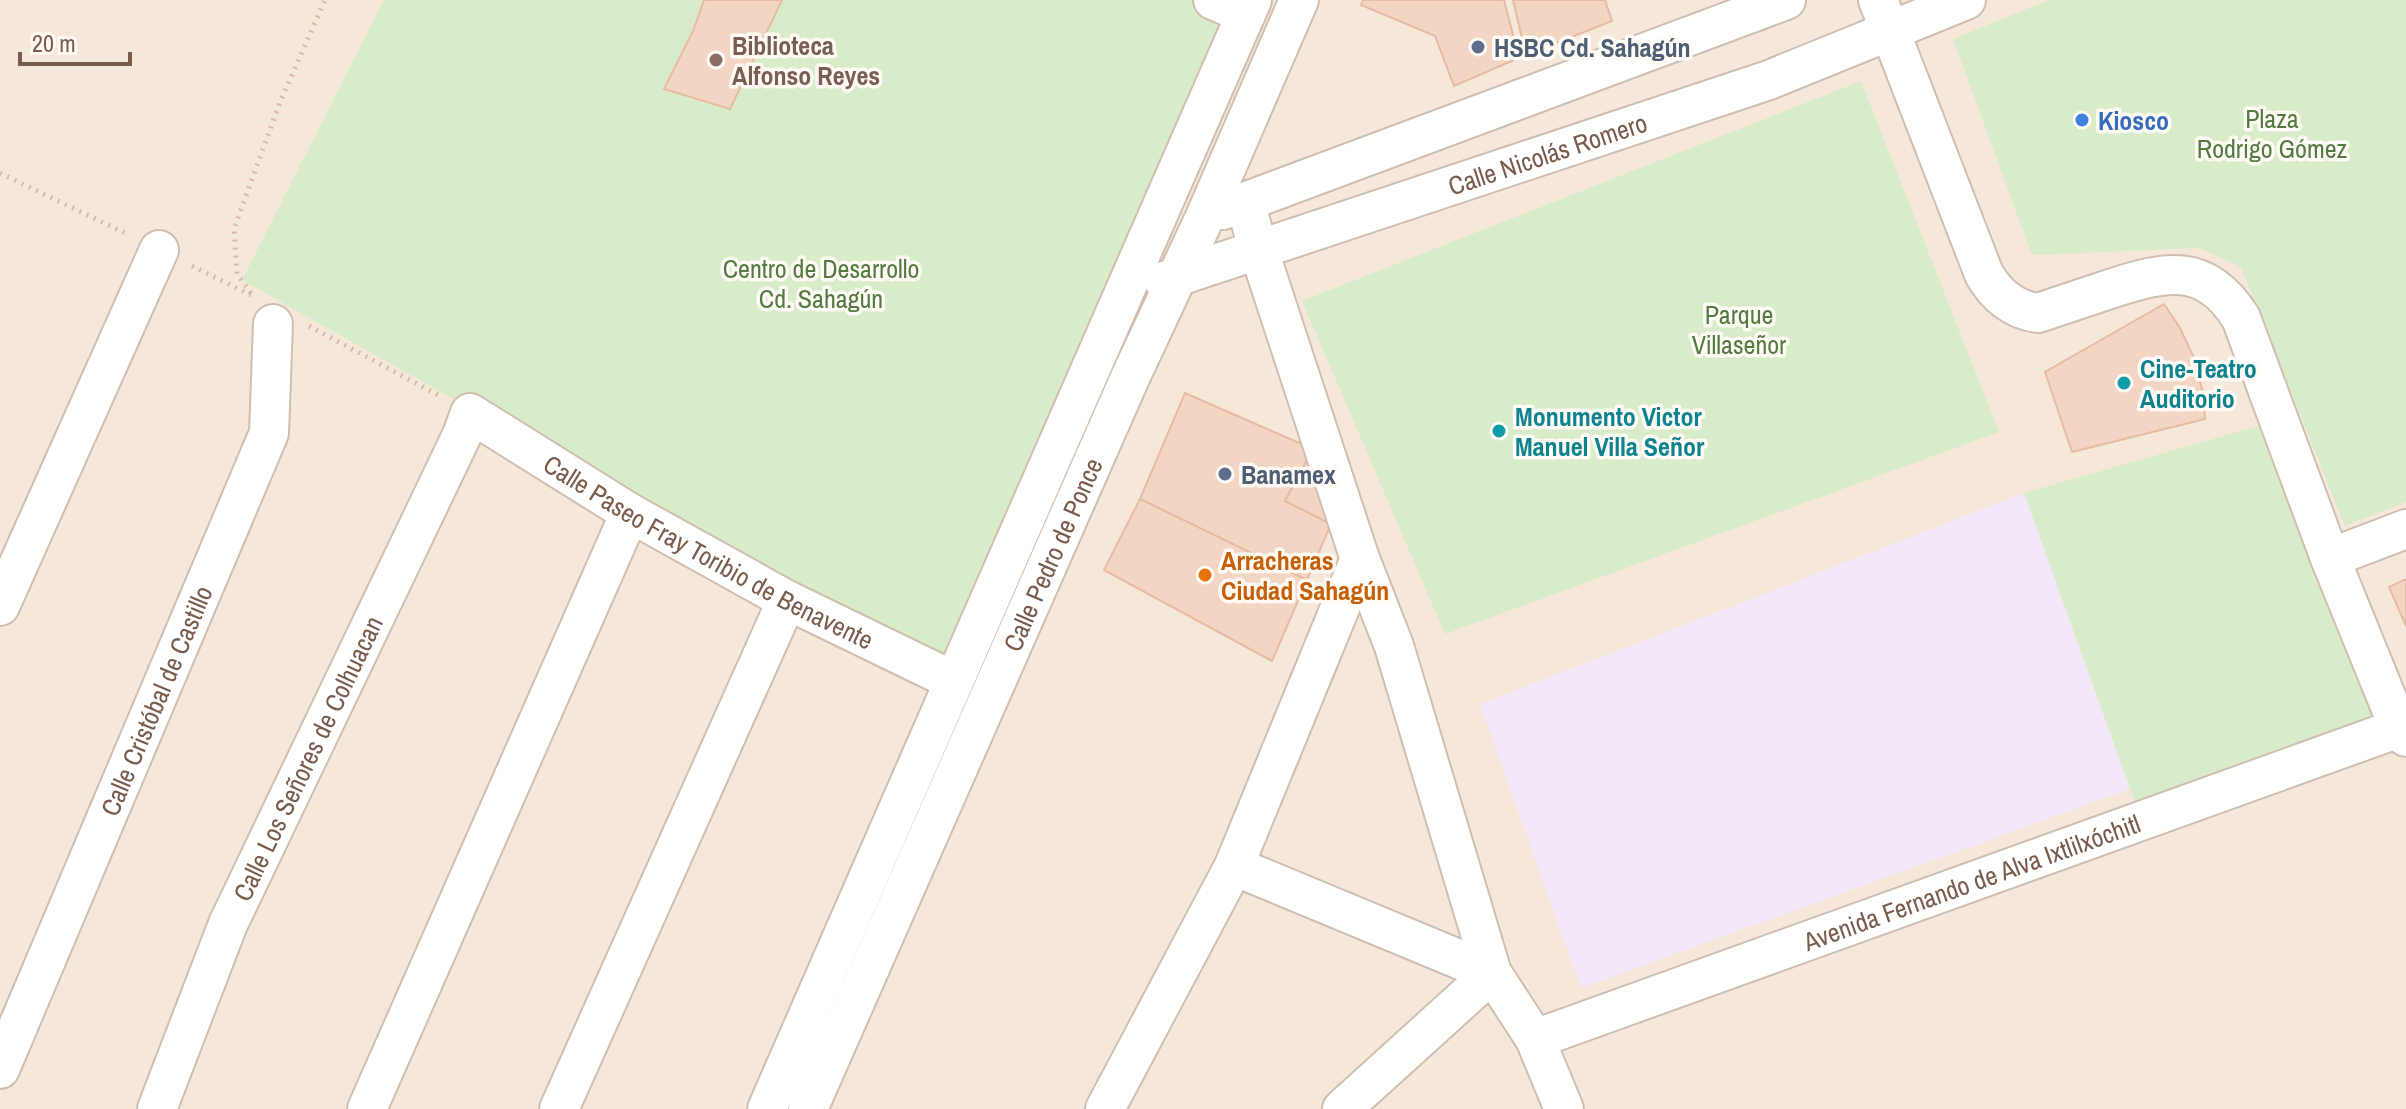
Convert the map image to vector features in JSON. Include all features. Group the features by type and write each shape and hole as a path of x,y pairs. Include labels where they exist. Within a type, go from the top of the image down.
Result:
{"street":[{"name":"Calle Pedro de Ponce","path":"808,1109 1299,0"},
{"path":"1150,234 1205,217 1786,0"},
{"name":"Calle Nicolás Romero","path":"1123,294 1769,80 1884,14 1966,0"},
{"name":"Calle Pedro de Ponce","path":"767,1109 1150,234 1237,5"},
{"path":"1884,14 1984,274 1992,289 2006,301 2028,312 2038,313 2153,275 2176,273 2216,288 2232,303 2241,318 2330,558 2402,732"},
{"path":"1245,202 1360,559 1394,646 1492,973 1535,1039 1564,1109"},
{"path":"0,606 159,250"},
{"name":"Calle Cristóbal de Castillo","path":"0,1069 269,433 277,315"},
{"name":"Calle Paseo Fray Toribio de Benavente","path":"470,413 630,513 787,600 954,681"},
{"name":"Calle Los Señores de Colhuacan","path":"157,1109 228,924 470,413"},
{"path":"367,1109 630,513"},
{"path":"2330,558 2406,529"},
{"path":"1105,1109 1234,866 1360,559"},
{"path":"559,1109 787,600"},
{"name":"Avenida Fernando de Alva Ixtlilxóchitl","path":"1535,1039 2402,732"},
{"path":"1234,866 1492,973"},
{"path":"1342,1109 1492,973"}],"path":[{"path":"277,315 237,274 234,229 280,102 325,0"},
{"path":"0,173 159,250 277,315 470,413"}],"shaded area":[{"path":"0,0 2406,0 2406,1109 0,1109"},
{"path":"2024,493 2130,789 1581,988 1480,704"}],"green space":[{"name":"Centro de Desarrollo Cd. Sahagún","path":"384,0 1197,0 1243,21 954,681 242,280"},
{"name":"Plaza Rodrigo Gómez","path":"2049,0 2406,0 2406,502 2345,526 2241,267 2199,248 2032,255 1953,39"},
{"name":"Parque Villaseñor","path":"1861,81 1999,432 1445,634 1302,301"},
{"path":"2279,420 2399,728 2141,819 2024,493"}],"building":[{"name":"Biblioteca Alfonso Reyes","path":"704,0 782,0 730,109 664,89 693,31"},
{"name":"HSBC Cd. Sahagún","path":"1363,0 1504,0 1519,58 1454,86 1435,36 1361,5"},
{"path":"1513,0 1605,0 1612,21 1526,55"},
{"name":"Cine-Teatro Auditorio","path":"2164,304 2194,358 2203,393 2205,419 2072,452 2045,372"},
{"name":"Banamex","path":"1185,393 1313,449 1285,501 1331,524 1307,580 1140,499"},
{"path":"1313,449 1331,524 1285,501"},
{"name":"Arracheras Ciudad Sahagún","path":"1140,499 1307,580 1272,661 1104,570"},
{"path":"2406,579 2406,626 2389,587"}],"place":[{"name":"HSBC Cd. Sahagún","path":"1478,47"},
{"name":"Biblioteca Alfonso Reyes","path":"716,60"},
{"name":"Kiosco","path":"2082,120"},
{"name":"Cine-Teatro Auditorio","path":"2124,383"},
{"name":"Monumento Victor Manuel Villa Señor","path":"1499,431"},
{"name":"Banamex","path":"1225,474"},
{"name":"Arracheras Ciudad Sahagún","path":"1205,575"}]}
